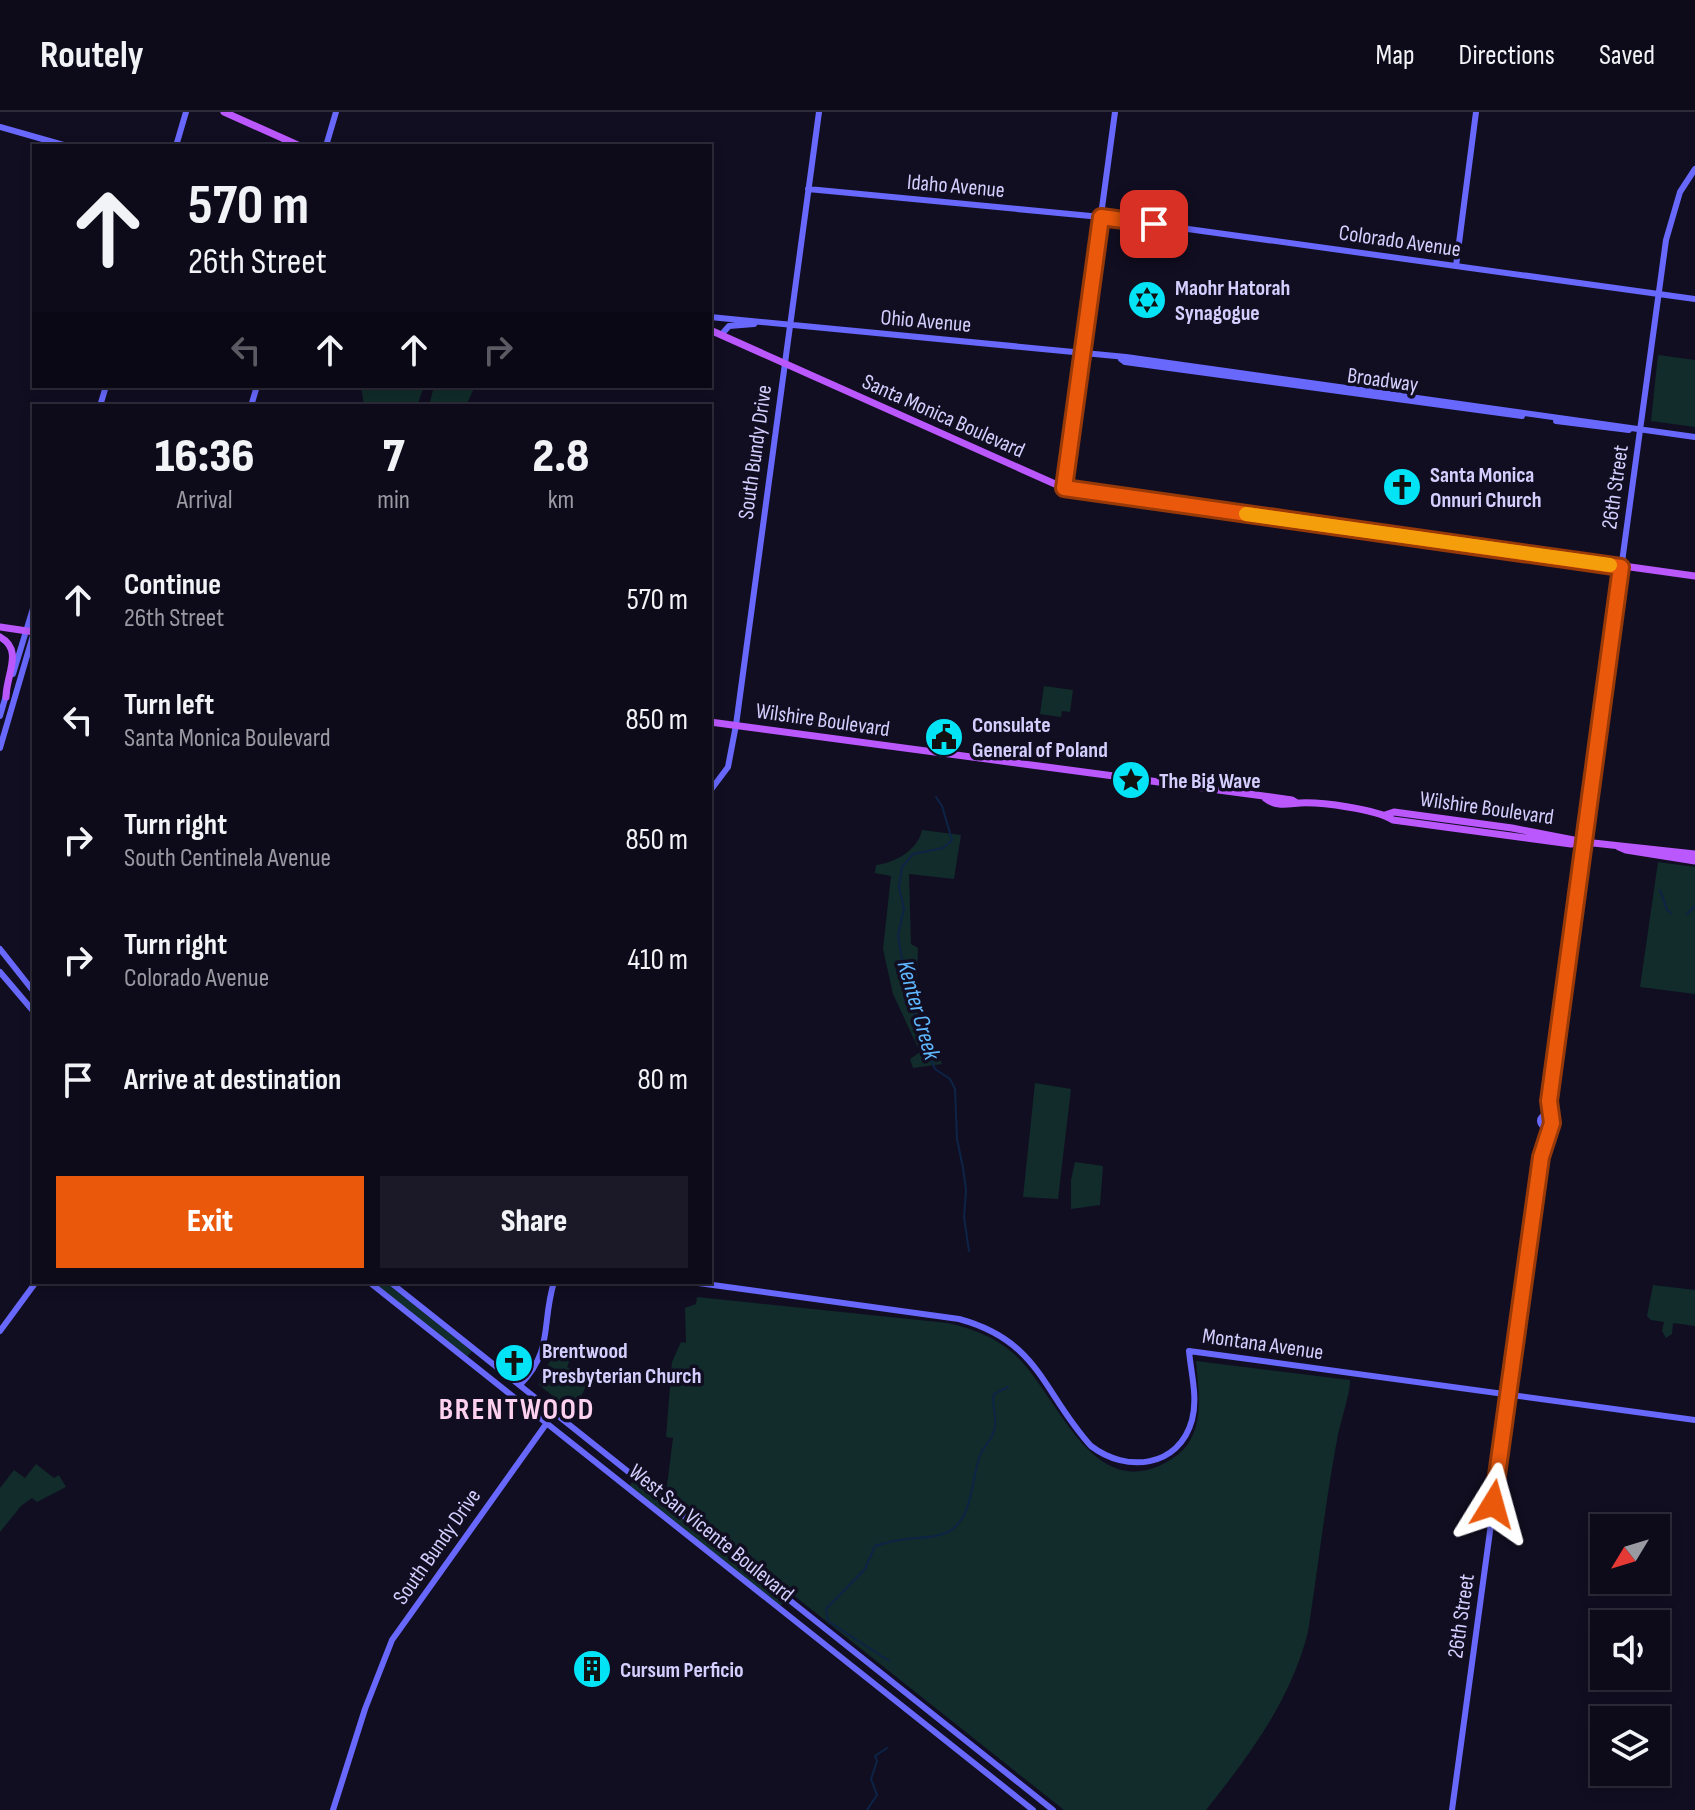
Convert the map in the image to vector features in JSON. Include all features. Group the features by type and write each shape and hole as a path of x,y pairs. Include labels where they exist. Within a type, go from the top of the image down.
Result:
{"main road":[{"path":"224,112 296,144"},
{"name":"Santa Monica Boulevard","path":"712,331 1064,488 1695,576"},
{"path":"0,627 31,631"},
{"path":"0,637 10,644 14,654 6,697"},
{"name":"Wilshire Boulevard","path":"712,722 1292,800 1385,815 1393,820 1571,844 1626,845 1691,857"}],"street":[{"path":"177,144 186,112"},
{"path":"327,144 336,112"},
{"name":"South Bundy Drive","path":"712,788 728,767 736,725 819,112"},
{"path":"1064,488 1115,112"},
{"path":"1456,266 1476,112"},
{"path":"0,127 60,144"},
{"name":"26th Street","path":"1452,1810 1544,1143 1546,1126 1540,1121 1546,1116 1549,1101 1659,294 1670,221 1680,192 1695,169"},
{"name":"Idaho Avenue","path":"808,189 1101,217"},
{"name":"Colorado Avenue","path":"1101,217 1695,299"},
{"name":"Ohio Avenue","path":"712,317 1081,353"},
{"name":"Ohio Avenue","path":"721,335 729,326 768,323"},
{"name":"Broadway","path":"1081,353 1695,437"},
{"path":"0,716 31,631"},
{"path":"0,748 31,631"},
{"path":"0,949 32,989"},
{"path":"0,972 32,1010"},
{"path":"0,1331 35,1284"},
{"name":"West San Vicente Boulevard","path":"372,1284 1033,1810"},
{"name":"West San Vicente Boulevard","path":"393,1284 1053,1810"},
{"path":"522,1403 518,1392 520,1385 544,1349 547,1307 553,1284"},
{"name":"Montana Avenue","path":"705,1284 959,1319 990,1329 1011,1342 1032,1363 1091,1446 1101,1454 1124,1463 1146,1463 1158,1459 1183,1439 1194,1410 1189,1351 1695,1420"},
{"path":"500,1386 513,1388 520,1385"},
{"name":"South Bundy Drive","path":"333,1810 365,1709 392,1640 554,1413"}],"green space":[{"path":"1658,355 1695,360 1695,427 1651,421"},
{"path":"361,388 423,388 418,404 364,404"},
{"path":"434,388 474,388 467,404 430,404"},
{"path":"1044,686 1073,690 1070,712 1062,711 1061,717 1040,714"},
{"path":"922,830 961,835 954,879 909,874 911,944 918,948 916,1007 942,1064 913,1068 910,1059 920,1052 893,994 883,949 891,876 875,873 876,865 891,862 911,849"},
{"path":"1658,862 1695,867 1695,994 1640,987"},
{"path":"1035,1083 1071,1089 1058,1199 1023,1197"},
{"path":"1075,1162 1103,1166 1100,1205 1071,1209 1071,1180"},
{"path":"376,1284 388,1284 472,1351 467,1357"},
{"path":"1653,1285 1695,1290 1695,1326 1673,1323 1672,1334 1666,1338 1662,1331 1664,1322 1651,1320 1647,1316"},
{"path":"697,1297 948,1323 982,1334 1013,1353 1079,1439 1097,1458 1118,1469 1142,1471 1170,1460 1190,1440 1198,1416 1196,1361 1350,1380 1333,1464 1308,1632 1300,1657 1267,1726 1206,1810 1064,1810 666,1494 673,1438 666,1437 672,1362 681,1342 686,1343 685,1308 696,1304"},
{"path":"555,1352 570,1360 567,1367 586,1386 578,1416 539,1385"},
{"path":"36,1464 54,1478 59,1475 66,1487 37,1502 32,1498 21,1506 0,1532 0,1488 14,1470 25,1478"},
{"path":"634,1480 785,1601 780,1606 629,1486"}],"waterway":[{"name":"Kenter Creek","path":"936,797 942,806 952,840 943,848 913,854 902,867 899,887 904,909 898,935 907,991 920,1033 935,1069 950,1079 955,1089 969,1251"},
{"path":"1660,890 1671,913"},
{"path":"1687,914 1695,906"},
{"name":"Kenter Creek","path":"889,1661 828,1621 826,1609 865,1569 875,1546 896,1540 938,1536 953,1529 960,1521 969,1501 979,1458 994,1430 994,1394 1008,1387"},
{"name":"Kenter Creek","path":"867,1810 877,1795 871,1779 877,1761 875,1756 887,1748"}],"slow traffic":[{"path":"1246,514 1610,565"}],"place":[{"name":"Maohr Hatorah Synagogue","path":"1147,300"},
{"name":"Santa Monica Onnuri Church","path":"1402,487"},
{"name":"Consulate General of Poland","path":"944,737"},
{"name":"The Big Wave","path":"1131,780"},
{"name":"Brentwood Presbyterian Church","path":"514,1363"},
{"name":"Cursum Perficio","path":"592,1669"}],"district":[{"name":"BRENTWOOD","path":"517,1409"}],"route":[{"path":"1154,224 1101,217 1064,488 1621,567 1549,1101 1552,1123 1541,1157 1493,1504"}]}
